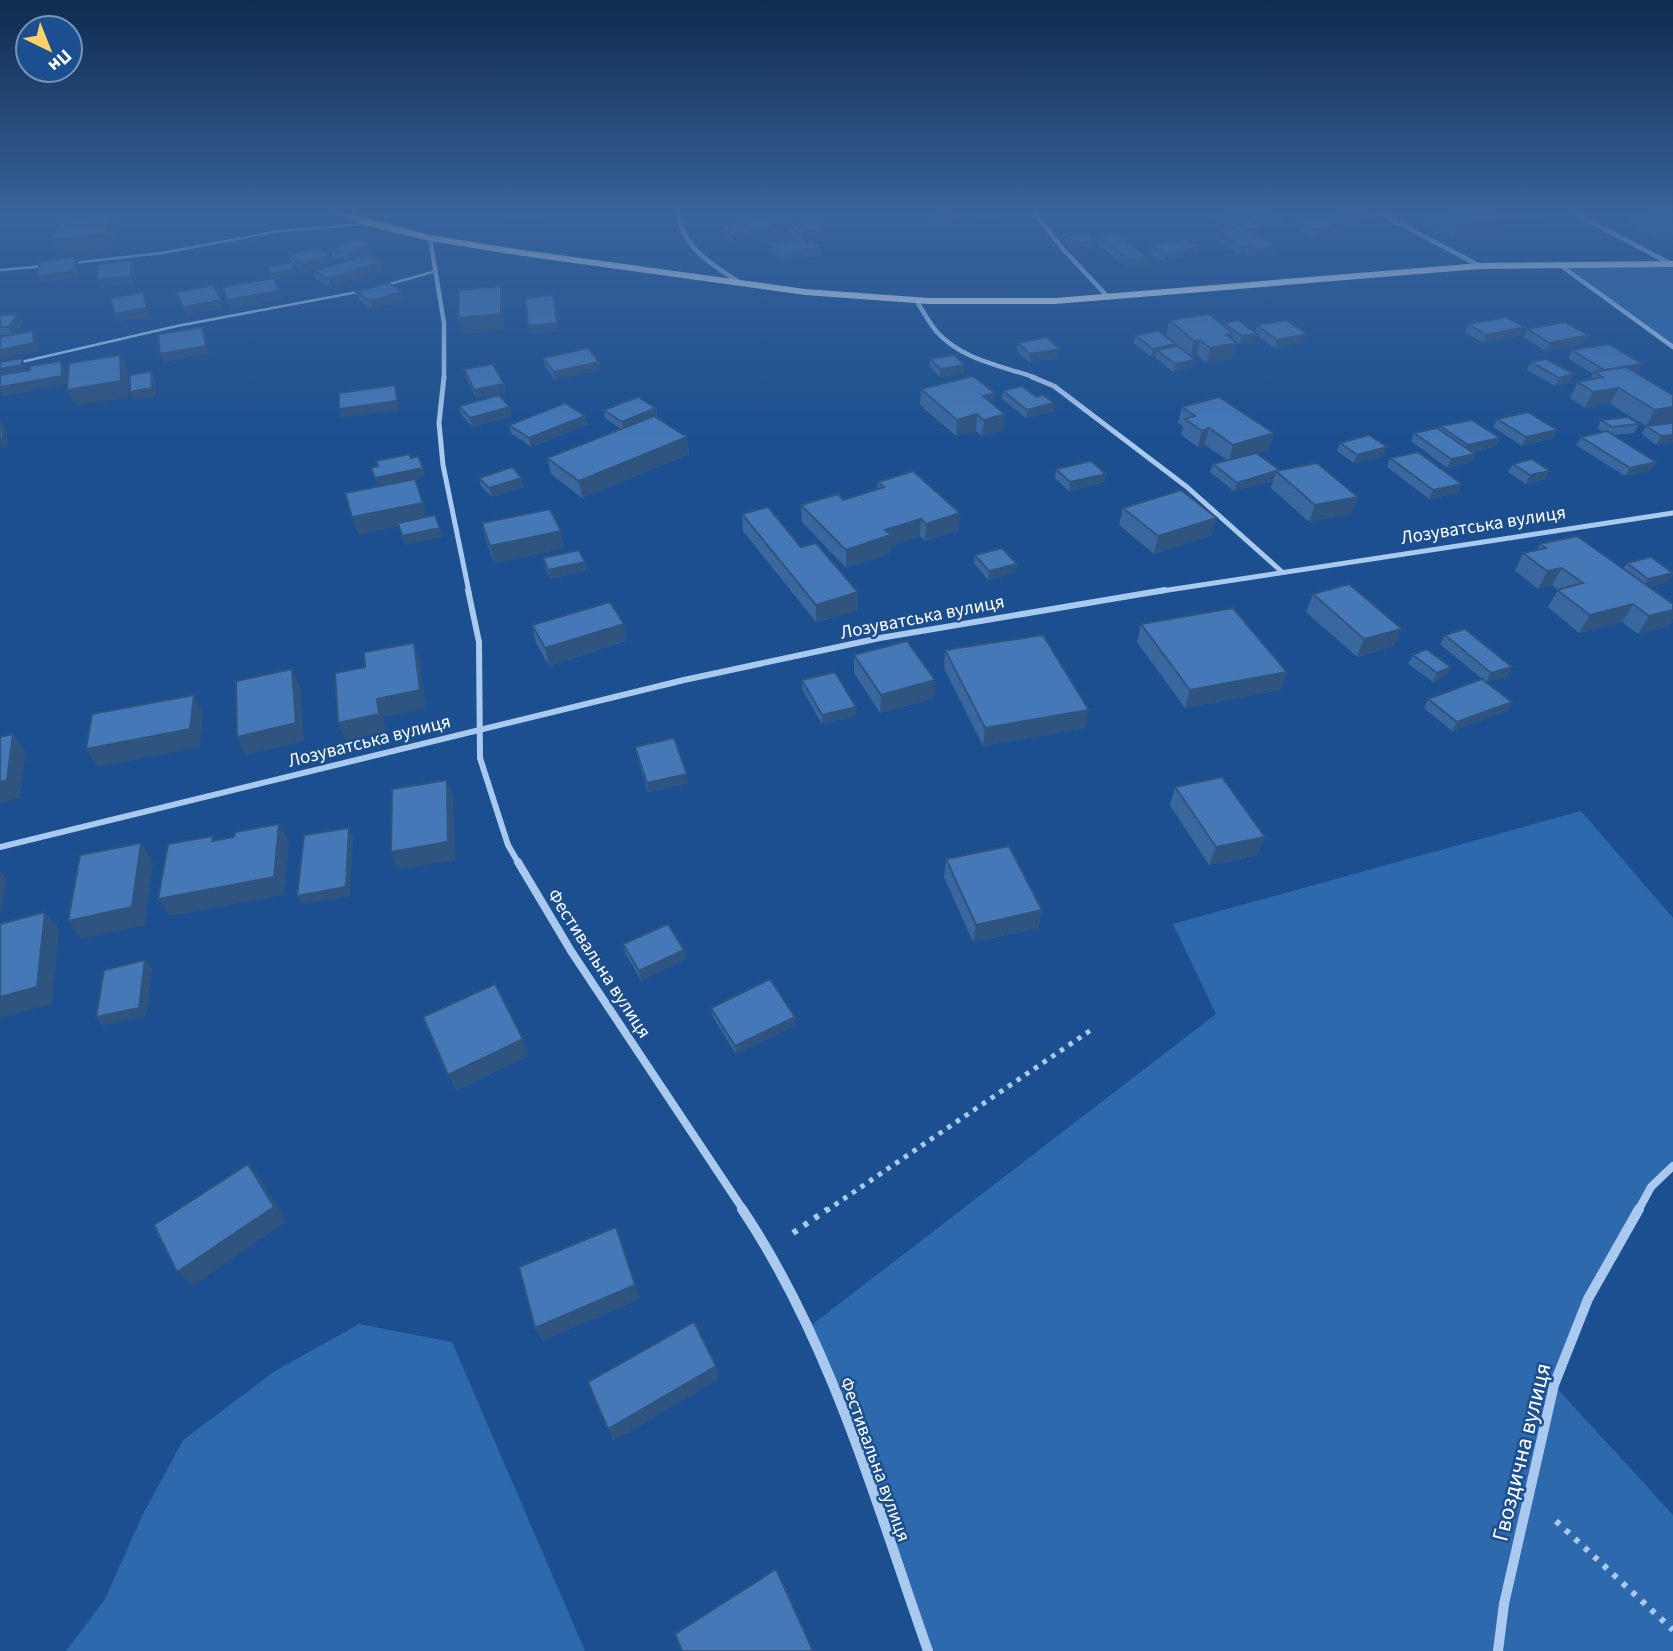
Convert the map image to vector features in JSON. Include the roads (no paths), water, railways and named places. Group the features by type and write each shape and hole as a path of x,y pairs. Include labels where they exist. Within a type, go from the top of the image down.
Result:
{"main road":[{"path":"762,287 853,297 1003,302 1227,287"}],"street":[{"name":"Фестивальна вулиця","path":"438,287 444,323 444,387 439,422 443,465 479,642 480,758 508,845 571,951 769,1249 809,1326 843,1412 928,1651"},
{"path":"1099,287 1108,297"},
{"path":"1590,287 1673,347"},
{"path":"916,300 939,335 956,348 980,361 1038,378 1054,386 1186,487 1281,571"},
{"name":"Лозуватська вулиця","path":"0,847 684,680 880,638 1281,571 1673,513"},
{"name":"Гвоздична вулиця","path":"1498,1651 1504,1604 1554,1385 1588,1299 1651,1187 1673,1166"}],"lane":[{"path":"13,364 177,326 349,295 378,287"}]}
